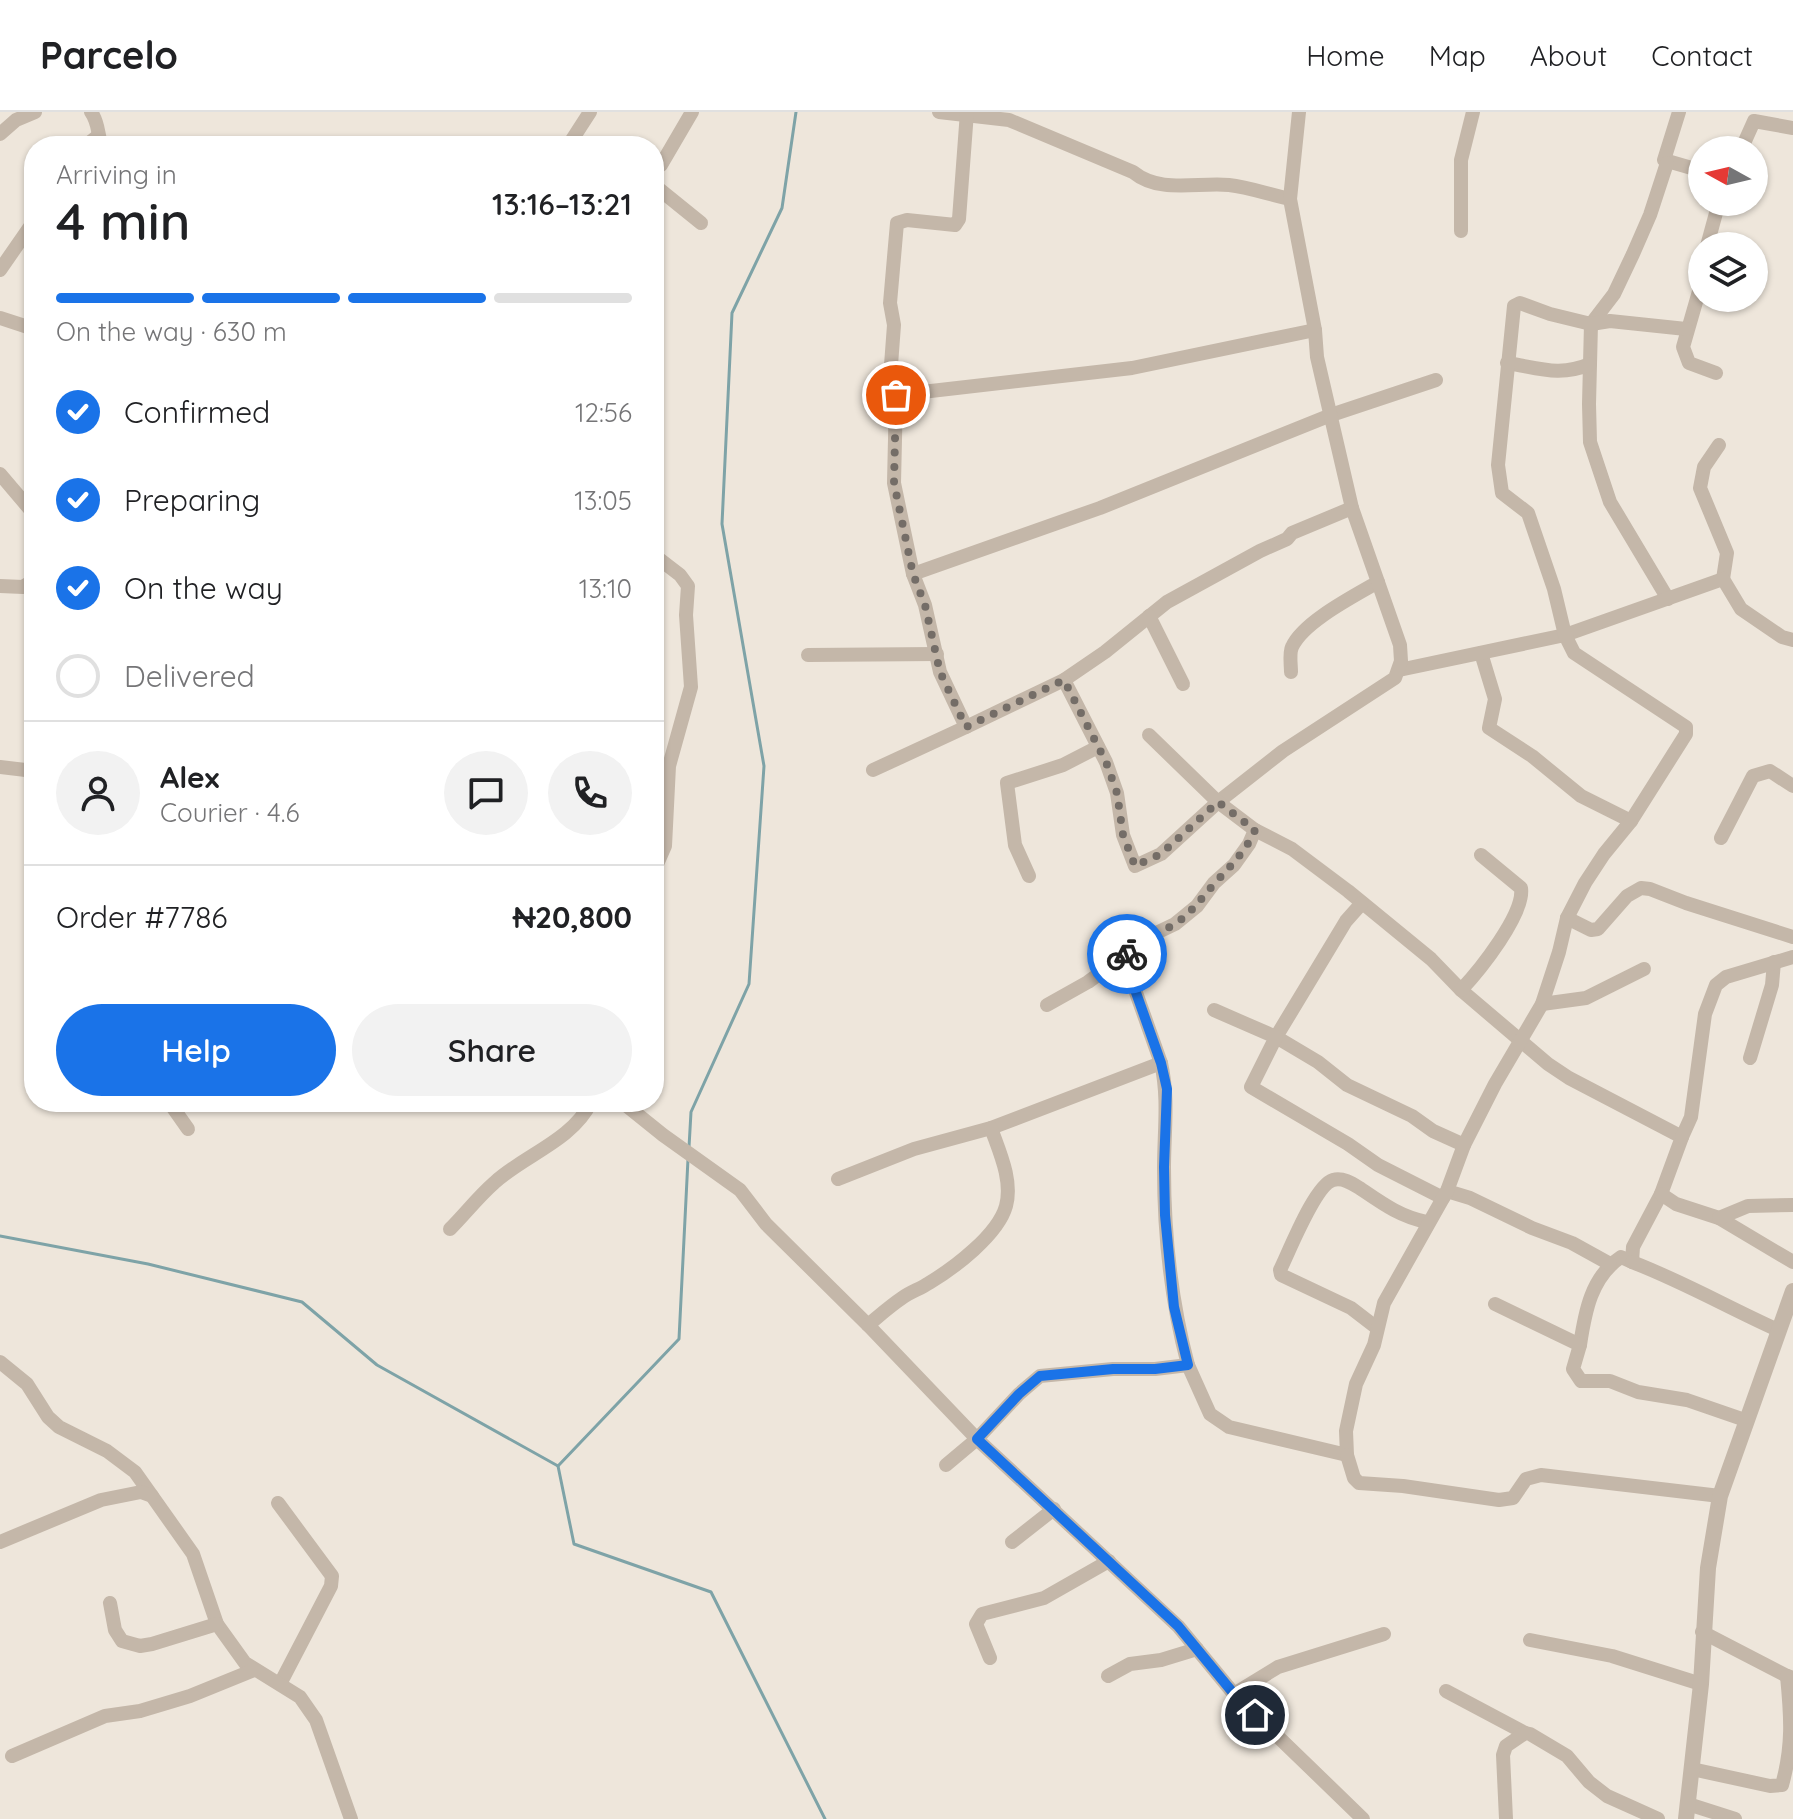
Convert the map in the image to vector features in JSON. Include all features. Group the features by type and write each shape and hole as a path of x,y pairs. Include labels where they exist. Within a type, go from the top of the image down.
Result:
{"street":[{"path":"0,134 16,120 35,112"},
{"path":"91,112 98,123 99,136"},
{"path":"574,136 590,112"},
{"path":"664,160 692,112"},
{"path":"939,112 1009,120 1120,166 1157,185 1231,185 1290,199"},
{"path":"1064,680 1106,762 1117,793 1123,835 1135,866 1161,854 1218,802 1283,751 1337,714 1375,693 1395,678 1399,670 1400,645 1352,508 1317,357 1315,330 1290,199 1299,112"},
{"path":"1461,231 1461,160 1473,112"},
{"path":"1668,599 1610,502 1590,442 1590,364 1591,324 1614,294 1650,215 1667,163 1664,154 1679,112"},
{"path":"966,727 940,672 925,605 913,574 894,483 896,395 891,365 894,325 890,303 897,223 907,220 955,225 959,219 967,113"},
{"path":"1747,136 1754,121 1793,128"},
{"path":"1667,163 1688,168"},
{"path":"664,193 701,223"},
{"path":"0,270 24,235"},
{"path":"1686,329 1610,321 1591,324 1520,303 1514,306 1498,465 1502,493 1528,513 1554,589 1565,635 1574,653 1686,727 1686,734 1631,821 1604,854 1567,918 1542,1004 1505,1065 1464,1145 1445,1194 1384,1303 1374,1345 1356,1384 1346,1431 1347,1455 1354,1478 1359,1483 1499,1500 1513,1498 1526,1479 1541,1475 1720,1496"},
{"path":"1692,312 1683,347 1689,363 1716,373"},
{"path":"0,318 24,326"},
{"path":"896,395 1132,368 1315,330"},
{"path":"1507,363 1557,372 1572,372 1590,364"},
{"path":"913,574 1100,508 1331,415 1436,380"},
{"path":"1719,445 1704,467 1700,488 1727,553 1723,579 1741,609 1782,637 1793,640"},
{"path":"0,474 24,502"},
{"path":"873,770 1064,680 1105,652 1167,602 1287,539 1292,533 1352,508"},
{"path":"664,563 688,586 686,615 691,687 669,766 664,848"},
{"path":"1399,670 1565,635 1723,579"},
{"path":"1291,672 1291,648 1302,635 1333,607 1378,582"},
{"path":"0,586 24,586"},
{"path":"1149,616 1183,684"},
{"path":"1481,653 1495,699 1489,728 1532,756 1581,796 1631,821"},
{"path":"808,655 937,654"},
{"path":"1149,735 1218,802 1255,830 1292,849 1362,903 1431,959 1520,1042 1569,1078 1682,1137"},
{"path":"1029,876 1015,845 1007,783 1063,765 1098,747"},
{"path":"0,767 24,770"},
{"path":"1721,838 1753,776 1770,771 1793,786"},
{"path":"1047,1005 1088,982 1197,906 1214,883 1234,865 1255,830"},
{"path":"1461,990 1480,970 1522,897 1521,888 1481,855"},
{"path":"1567,918 1591,930 1598,929 1627,896 1641,888 1793,937"},
{"path":"1362,903 1346,921 1276,1037 1251,1087 1378,1165 1445,1194 1470,1198 1532,1228 1572,1243 1610,1264"},
{"path":"1123,956 1161,1063 1167,1089 1165,1215 1174,1307 1188,1365 1210,1414 1229,1427 1347,1455"},
{"path":"1632,1262 1633,1247 1661,1194 1691,1117 1705,1014 1716,985 1726,977 1793,957"},
{"path":"1750,1058 1772,985 1774,962"},
{"path":"1542,1004 1586,998 1644,969"},
{"path":"1214,1010 1276,1037 1318,1062 1347,1085 1464,1145"},
{"path":"838,1179 935,1142 991,1128 1161,1063"},
{"path":"176,1112 188,1129"},
{"path":"450,1229 494,1183 557,1139 585,1112"},
{"path":"634,1112 740,1190 766,1224 977,1439 1178,1626 1234,1694 1363,1819"},
{"path":"868,1325 903,1297 944,1274 982,1242 998,1221 1006,1207 1005,1167 991,1128"},
{"path":"1377,1328 1351,1308 1281,1275 1280,1270 1313,1203 1325,1184 1332,1180 1343,1179 1382,1205 1409,1218 1427,1222"},
{"path":"1661,1194 1676,1204 1719,1218 1793,1262"},
{"path":"1719,1218 1748,1206 1793,1205"},
{"path":"1745,1420 1687,1400 1638,1392 1610,1381 1581,1381 1573,1369 1585,1311 1610,1264 1621,1257 1671,1277 1703,1296 1778,1330"},
{"path":"1735,1819 1687,1812 1701,1684 1708,1568 1720,1496 1793,1291"},
{"path":"1495,1304 1580,1345"},
{"path":"0,1362 27,1384 48,1417 59,1427 107,1451 135,1472 193,1554 217,1624 245,1663 300,1697 316,1720 351,1819"},
{"path":"946,1465 977,1439 1040,1376 1188,1365"},
{"path":"0,1542 101,1500 141,1492 152,1496"},
{"path":"278,1503 332,1576 331,1586 280,1684"},
{"path":"1012,1542 1054,1509"},
{"path":"990,1658 976,1624 982,1614 1044,1598 1109,1561"},
{"path":"110,1603 115,1630 122,1641 140,1646 217,1624"},
{"path":"1692,1769 1770,1786 1782,1785 1790,1761 1793,1737 1790,1677 1702,1632"},
{"path":"1234,1694 1278,1667 1384,1634"},
{"path":"1530,1640 1612,1656 1701,1684"},
{"path":"1108,1676 1130,1664 1161,1660 1197,1649"},
{"path":"12,1756 105,1716 140,1711 190,1696 254,1670"},
{"path":"1446,1691 1567,1756 1589,1782 1607,1796 1658,1819"},
{"path":"1506,1819 1503,1755 1506,1746 1525,1733"}],"waterway":[{"path":"689,1147 691,1112 749,984 764,766 722,524 732,313 782,208 796,112"},
{"path":"558,1466 679,1339 688,1159"},
{"path":"0,1236 148,1264 302,1302 377,1365 558,1466 574,1544 711,1592 825,1819"}],"way so far":[{"path":"896,395 894,483 913,574 925,605 940,672 966,727 1064,680 1106,762 1117,793 1123,835 1135,866 1161,854 1218,802 1255,830 1234,865 1214,883 1197,906 1175,924 1152,935 1127,954"}],"route":[{"path":"1127,954 1123,956 1161,1063 1167,1089 1165,1215 1174,1307 1188,1365 1040,1376 977,1439 1178,1626 1255,1715"}]}
